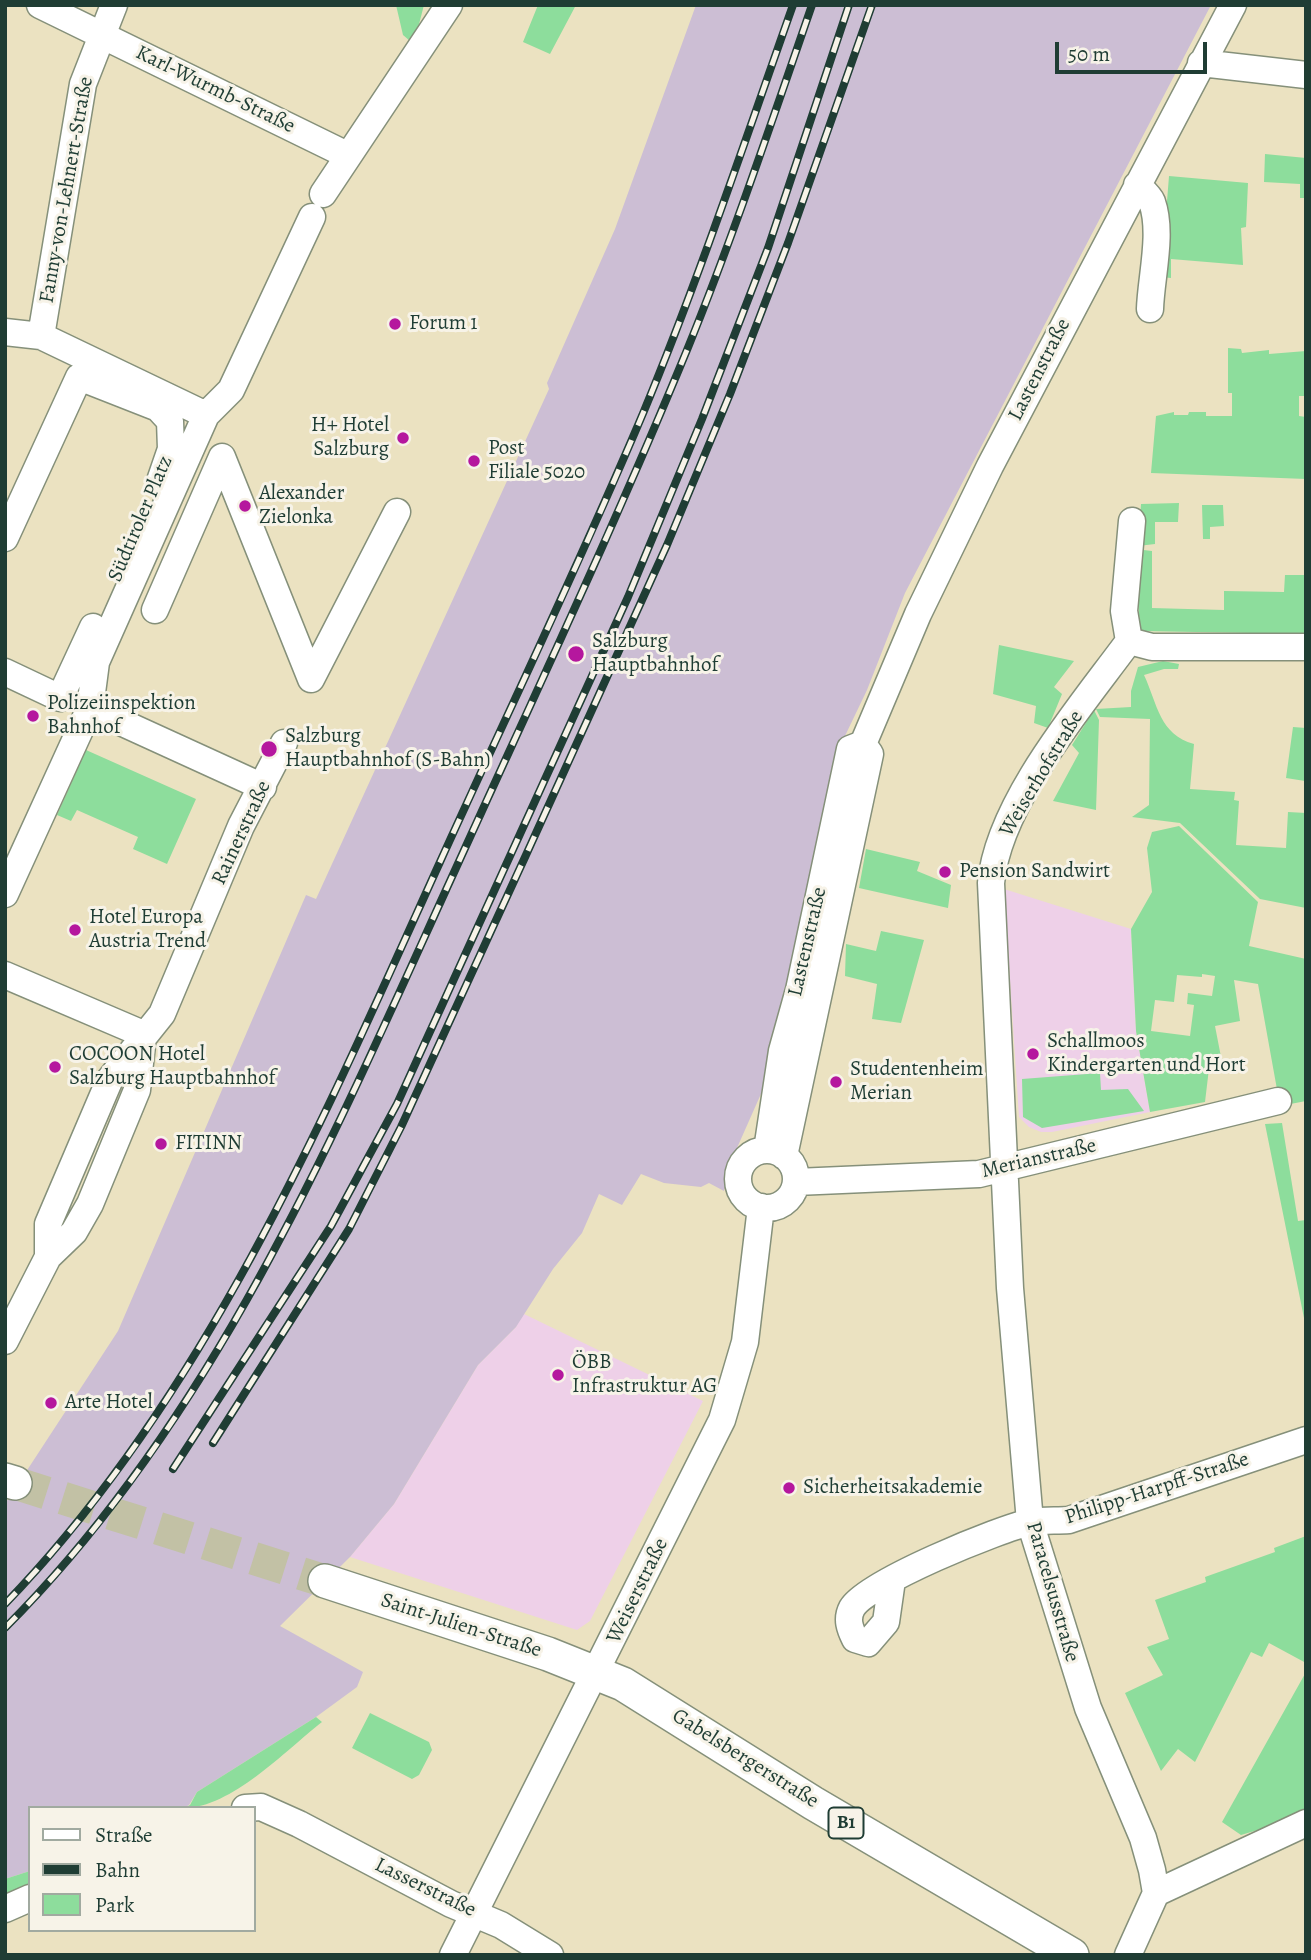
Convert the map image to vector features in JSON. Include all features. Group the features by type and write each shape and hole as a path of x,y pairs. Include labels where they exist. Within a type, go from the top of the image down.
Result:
{"main road":[{"name":"Saint-Julien-Straße","path":"325,1581 597,1672"},
{"name":"Gabelsbergerstraße","path":"597,1672 662,1707 813,1803 1072,1955"}],"street":[{"name":"Karl-Wurmb-Straße","path":"40,5 347,155"},
{"name":"Fanny-von-Lehnert-Straße","path":"41,336 83,84 114,5"},
{"name":"Lastenstraße","path":"776,1153 870,754 863,744 918,614 990,466 1233,5"},
{"path":"5,332 41,336 205,415 231,390 317,206 347,155 442,11"},
{"path":"1201,63 1306,75"},
{"path":"1137,185 1151,199 1153,210 1155,231 1150,309"},
{"name":"Südtiroler Platz","path":"5,538 79,377 158,408 170,421 171,449 158,488 60,698 5,672"},
{"name":"Südtiroler Platz","path":"5,894 90,708 96,662 205,415"},
{"path":"155,610 222,457 311,679 397,512"},
{"path":"1132,521 1124,611 1129,641 1152,647 1306,647"},
{"name":"Weiserhofstraße","path":"1005,1167 992,927 993,867 1010,820 1051,749 1129,641"},
{"path":"90,708 263,787"},
{"name":"Rainerstraße","path":"143,1034 162,1014 241,826 284,743"},
{"path":"5,975 143,1034 137,1090 90,1205 74,1232 48,1257 5,1340"},
{"name":"Merianstraße","path":"796,1182 979,1174 1278,1101"},
{"path":"758,1151 776,1153 791,1163 796,1182 788,1199 771,1207 761,1207 744,1196 738,1178 744,1161 758,1151"},
{"name":"Paracelsusstraße","path":"1005,1167 1015,1365 1030,1522 1088,1708 1143,1838 1156,1893"},
{"name":"Weiserstraße","path":"453,1955 722,1420 745,1342 761,1207"},
{"name":"Philipp-Harpff-Straße","path":"892,1580 932,1559 1030,1522 1069,1520 1306,1440"},
{"name":"Lasserstraße","path":"256,1807 261,1807 299,1824 451,1904 475,1913 550,1955"},
{"path":"1128,1955 1156,1893 1240,1857 1306,1823"},
{"path":"5,1909 28,1899"}],"shaded area":[{"path":"696,5 1211,5 905,593 867,690 844,738 768,1078 729,1166 724,1191 709,1183 701,1187 664,1183 641,1174 622,1205 599,1194 582,1233 553,1269 516,1327 478,1365 394,1504 350,1557 280,1626 363,1672 357,1687 316,1717 197,1792 187,1806 28,1806 28,1872 5,1879 5,1504 118,1331 306,895 316,899 549,389 547,383 615,229"},
{"path":"1004,889 1131,929 1136,1031 1150,1112 1052,1132 1041,1132 1029,1127 1019,1117"},
{"path":"522,1313 703,1401 590,1621 577,1630 350,1557 394,1504 478,1365 516,1327"}],"green space":[{"path":"396,5 424,5 418,28 410,41 403,35"},
{"path":"538,5 576,5 550,54 523,42"},
{"path":"1265,154 1306,158 1306,198 1300,198 1300,184 1264,182"},
{"path":"1169,176 1248,183 1246,227 1241,228 1243,265 1171,259 1171,278 1161,277"},
{"path":"1228,348 1241,349 1242,353 1269,350 1269,354 1306,351 1305,396 1299,396 1299,416 1306,417 1306,479 1151,473 1156,416 1174,412 1174,415 1188,415 1189,412 1206,412 1206,416 1232,416 1232,393 1228,393"},
{"path":"1179,503 1178,522 1155,522 1155,544 1138,546 1141,504"},
{"path":"1202,505 1223,505 1224,526 1210,527 1210,539 1203,539"},
{"path":"1135,549 1152,551 1152,608 1224,610 1224,591 1284,592 1285,575 1306,575 1306,634 1140,631"},
{"path":"999,645 1074,661 1054,687 1062,694 1048,728 1034,723 1036,706 993,694"},
{"path":"1163,661 1179,664 1178,669 1164,669 1144,675 1166,726 1182,739 1194,744 1190,789 1235,792 1234,800 1239,801 1236,845 1286,848 1288,812 1306,813 1306,908 1260,899 1180,823 1132,817 1149,805 1150,719 1100,717 1096,709 1131,707 1131,691 1138,667"},
{"path":"1094,710 1099,720 1096,810 1053,801 1079,753 1072,745"},
{"path":"1293,727 1306,728 1305,781 1286,778"},
{"path":"86,750 196,799 167,864 133,849 138,837 77,810 71,821 57,815"},
{"path":"1179,826 1258,902 1249,946 1306,959 1306,1101 1280,1106 1258,984 1234,980 1240,1021 1215,1026 1221,1057 1210,1060 1205,1102 1150,1112 1136,1031 1131,929 1152,892 1147,848 1152,832","holes":["1177,975 1215,976 1212,996 1188,993 1187,1004 1194,1005 1190,1036 1151,1031 1155,1000 1174,1002"]},
{"path":"866,849 920,862 917,871 951,885 948,908 859,888"},
{"path":"881,931 924,940 901,1023 872,1019 877,984 845,976 846,944 876,951"},
{"path":"1100,1073 1101,1090 1128,1089 1144,1111 1042,1128 1023,1117 1022,1079"},
{"path":"1282,1123 1298,1221 1306,1220 1306,1328 1265,1124"},
{"path":"1306,1536 1306,1663 1269,1643 1262,1657 1251,1652 1195,1762 1178,1749 1161,1771 1125,1693 1163,1675 1147,1647 1169,1639 1155,1600 1206,1582 1205,1577 1275,1552 1274,1548"},
{"path":"1306,1672 1306,1809 1278,1824 1241,1835 1222,1822"},
{"path":"370,1713 429,1742 432,1750 419,1775 412,1779 352,1748"},
{"path":"316,1717 322,1722 257,1776 220,1799 188,1806 197,1792"},
{"path":"28,1872 28,1889 5,1897 5,1879"}],"tunnel":[{"path":"15,1483 325,1581"}],"railway":[{"path":"5,1604 77,1523 141,1437 200,1346 254,1252 304,1156 620,468 703,260 793,5"},
{"path":"5,1628 80,1546 147,1458 208,1365 264,1269 315,1170 364,1070 660,415 752,179 812,5"},
{"path":"173,1469 331,1226 397,1104 628,597 702,419 768,248 849,5"},
{"path":"213,1443 349,1229 401,1127 526,855 667,545 730,394 788,243 872,5"}],"place":[{"name":"Forum 1","path":"395,324"},
{"name":"H+ Hotel Salzburg","path":"403,438"},
{"name":"Post Filiale 5020","path":"474,461"},
{"name":"Alexander Zielonka","path":"245,506"},
{"name":"Salzburg Hauptbahnhof","path":"576,654"},
{"name":"Polizeiinspektion Bahnhof","path":"33,716"},
{"name":"Salzburg Hauptbahnhof (S-Bahn)","path":"269,749"},
{"name":"Pension Sandwirt","path":"945,872"},
{"name":"Hotel Europa Austria Trend","path":"75,930"},
{"name":"Schallmoos Kindergarten und Hort","path":"1033,1054"},
{"name":"COCOON Hotel Salzburg Hauptbahnhof","path":"55,1067"},
{"name":"Studentenheim Merian","path":"836,1082"},
{"name":"FITINN","path":"161,1144"},
{"name":"ÖBB Infrastruktur AG","path":"558,1375"},
{"name":"Arte Hotel","path":"51,1403"},
{"name":"Sicherheitsakademie","path":"789,1488"}]}
